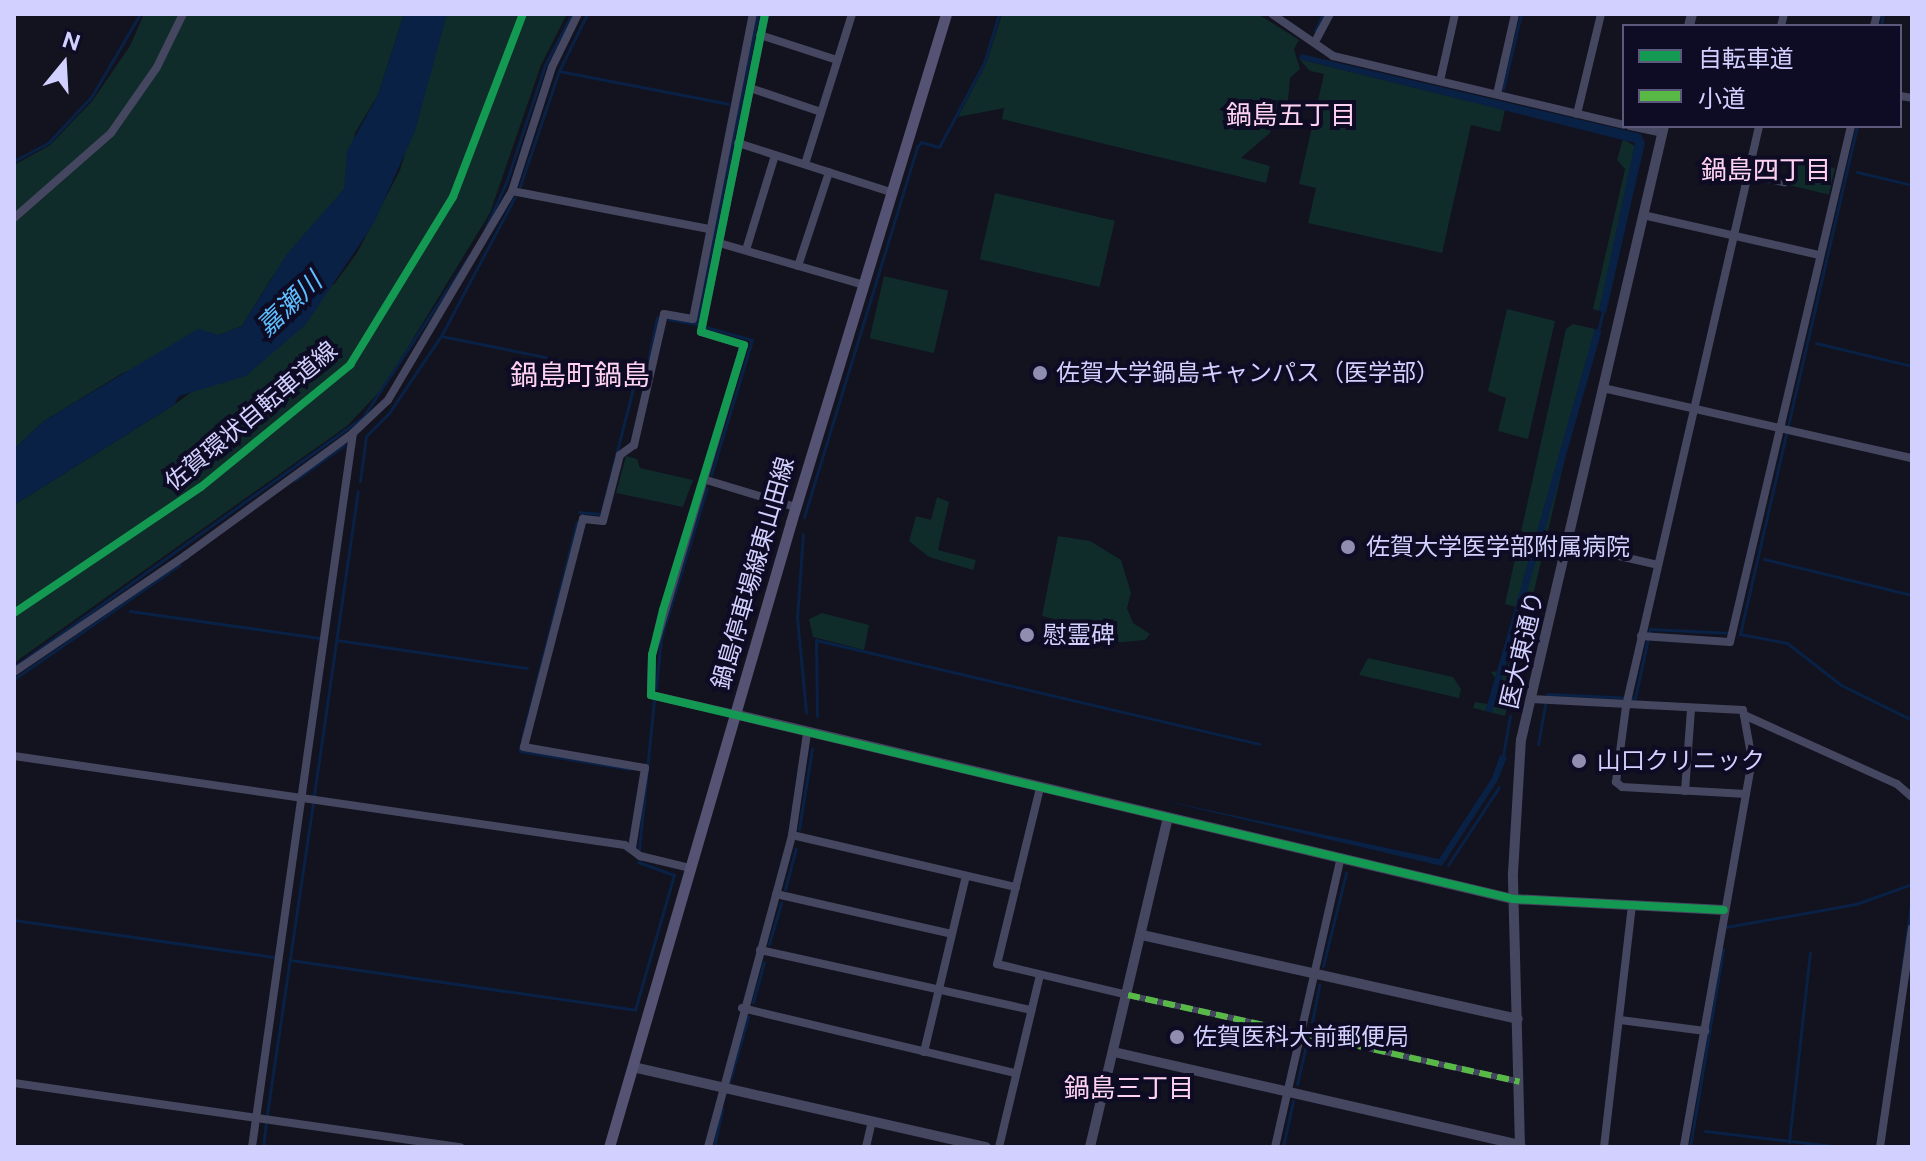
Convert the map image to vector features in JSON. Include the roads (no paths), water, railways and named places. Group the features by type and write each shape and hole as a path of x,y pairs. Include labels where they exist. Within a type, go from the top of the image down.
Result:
{"main road":[{"name":"鍋島停車場線東山田線","path":"609,1147 861,284 946,14"}],"street":[{"path":"14,218 111,133 157,67 183,14"},
{"path":"14,672 353,433 388,400 512,191 552,67 578,14"},
{"path":"632,848 645,768 524,747 583,519 603,521 620,455 634,445 664,314 693,319 753,14"},
{"path":"765,14 701,332 744,345 652,655 651,695 1167,820 1341,857 1513,899 1724,910 1729,906 1752,760 1743,710 1691,709 1627,700 1540,700"},
{"path":"805,164 852,14"},
{"path":"1272,14 1316,40 1333,56 1622,125"},
{"path":"1316,40 1330,14"},
{"path":"1440,81 1455,14"},
{"path":"1497,94 1515,14"},
{"path":"1577,114 1601,14"},
{"path":"760,35 837,60"},
{"path":"750,88 821,112"},
{"path":"1746,794 1622,787 1616,782 1627,700 1646,636 1658,565 1759,128"},
{"path":"1646,636 1730,642 1784,430 1819,255 1851,128"},
{"name":"医大東通り","path":"1520,1146 1513,899 1517,777 1540,700 1567,544 1663,130"},
{"path":"738,143 891,192"},
{"path":"746,250 775,155"},
{"path":"798,266 829,172"},
{"path":"1748,174 1784,182"},
{"path":"512,191 710,229"},
{"path":"1643,215 1819,255"},
{"path":"719,243 861,284"},
{"path":"1603,388 1912,458"},
{"path":"252,1147 353,433"},
{"path":"703,479 795,507"},
{"path":"1567,544 1658,565"},
{"path":"1685,791 1691,709"},
{"path":"1744,715 1897,784 1912,797"},
{"path":"708,1147 742,1008 792,835 807,733"},
{"path":"14,756 632,848 640,856 690,868"},
{"path":"1040,788 997,964 1519,1082"},
{"path":"1090,1147 1167,820"},
{"path":"792,835 1016,887"},
{"path":"1275,1147 1341,857"},
{"path":"924,1052 966,876"},
{"path":"776,894 952,934"},
{"path":"1604,1147 1632,906"},
{"path":"1684,1147 1724,910"},
{"path":"1880,1147 1912,928"},
{"path":"1142,935 1518,1019"},
{"path":"760,950 1031,1010"},
{"path":"999,1147 1040,975"},
{"path":"742,1008 1015,1073"},
{"path":"1620,1020 1705,1031"},
{"path":"1114,1052 1520,1146"},
{"path":"633,1067 986,1147"},
{"path":"14,1083 460,1147"},
{"path":"866,1147 872,1122"}],"water":[{"name":"嘉瀬川","path":"404,14 447,14 415,131 374,223 306,324 246,376 179,396 174,405 14,505 14,449 44,421 198,329 219,335 242,326 287,254 344,189 347,151 378,95"},
{"path":"1301,54 1641,134 1645,143 1606,313 1599,311 1635,143 1299,59"},
{"path":"1595,329 1602,331 1492,713 1486,711"},
{"path":"1500,755 1507,757 1498,780 1442,866 1152,798 1439,859 1492,778"}],"waterway":[{"path":"14,161 49,142 92,96 140,14"},
{"path":"485,229 506,183 545,65 572,14"},
{"path":"520,186 559,71 587,14"},
{"path":"696,324 758,14"},
{"path":"804,517 917,147 921,142 939,147 984,63 999,14"},
{"path":"1315,31 1323,14"},
{"path":"1503,89 1521,14"},
{"path":"1881,24 1883,14"},
{"path":"559,71 728,104"},
{"path":"1740,634 1857,128"},
{"path":"1857,172 1912,185"},
{"path":"360,481 366,436 389,413 441,336 515,197"},
{"path":"14,667 363,417 469,256"},
{"path":"1598,331 1603,311"},
{"path":"579,512 601,514 635,381 643,382 645,377 657,317"},
{"path":"668,319 695,324"},
{"path":"702,326 752,340 711,475"},
{"path":"441,336 645,377"},
{"path":"1816,343 1912,366"},
{"path":"295,480 344,445"},
{"path":"656,688 661,638 707,488"},
{"path":"314,795 358,491"},
{"path":"522,739 577,522"},
{"path":"803,534 797,617 806,713"},
{"path":"1764,559 1912,595"},
{"path":"14,679 179,565"},
{"path":"130,611 319,638"},
{"path":"1538,744 1547,694 1635,698 1650,629 1732,633"},
{"path":"1740,634 1787,643 1841,685 1912,720"},
{"path":"337,640 527,668"},
{"path":"817,716 816,640 1259,744"},
{"path":"639,850 654,701"},
{"path":"1503,756 1510,716"},
{"path":"520,747 520,751 630,769"},
{"path":"799,829 812,749"},
{"path":"1448,865 1499,787"},
{"path":"267,1114 313,803"},
{"path":"785,889 796,848"},
{"path":"290,960 635,1010 674,875 638,862"},
{"path":"1323,966 1346,873"},
{"path":"1726,927 1856,904 1912,884"},
{"path":"1901,979 1912,895"},
{"path":"769,944 781,903"},
{"path":"14,920 273,957"},
{"path":"1690,1147 1723,950"},
{"path":"1789,1142 1810,952"},
{"path":"753,1002 764,962"},
{"path":"1312,1022 1319,985"},
{"path":"728,1087 748,1017"},
{"path":"1297,1084 1306,1046"},
{"path":"1283,1147 1293,1101"},
{"path":"714,1147 722,1109"},
{"path":"263,1147 266,1124"},
{"path":"1705,1131 1842,1147"}],"place":[{"name":"佐賀大学鍋島キャンパス（医学部）","path":"1040,373"},
{"name":"佐賀大学医学部附属病院","path":"1348,547"},
{"name":"慰霊碑","path":"1027,635"},
{"name":"山口クリニック","path":"1579,761"},
{"name":"佐賀医科大前郵便局","path":"1177,1037"}],"district":[{"name":"鍋島五丁目","path":"1291,115"},
{"name":"鍋島四丁目","path":"1766,170"},
{"name":"鍋島町鍋島","path":"580,375"},
{"name":"鍋島三丁目","path":"1129,1088"}]}
